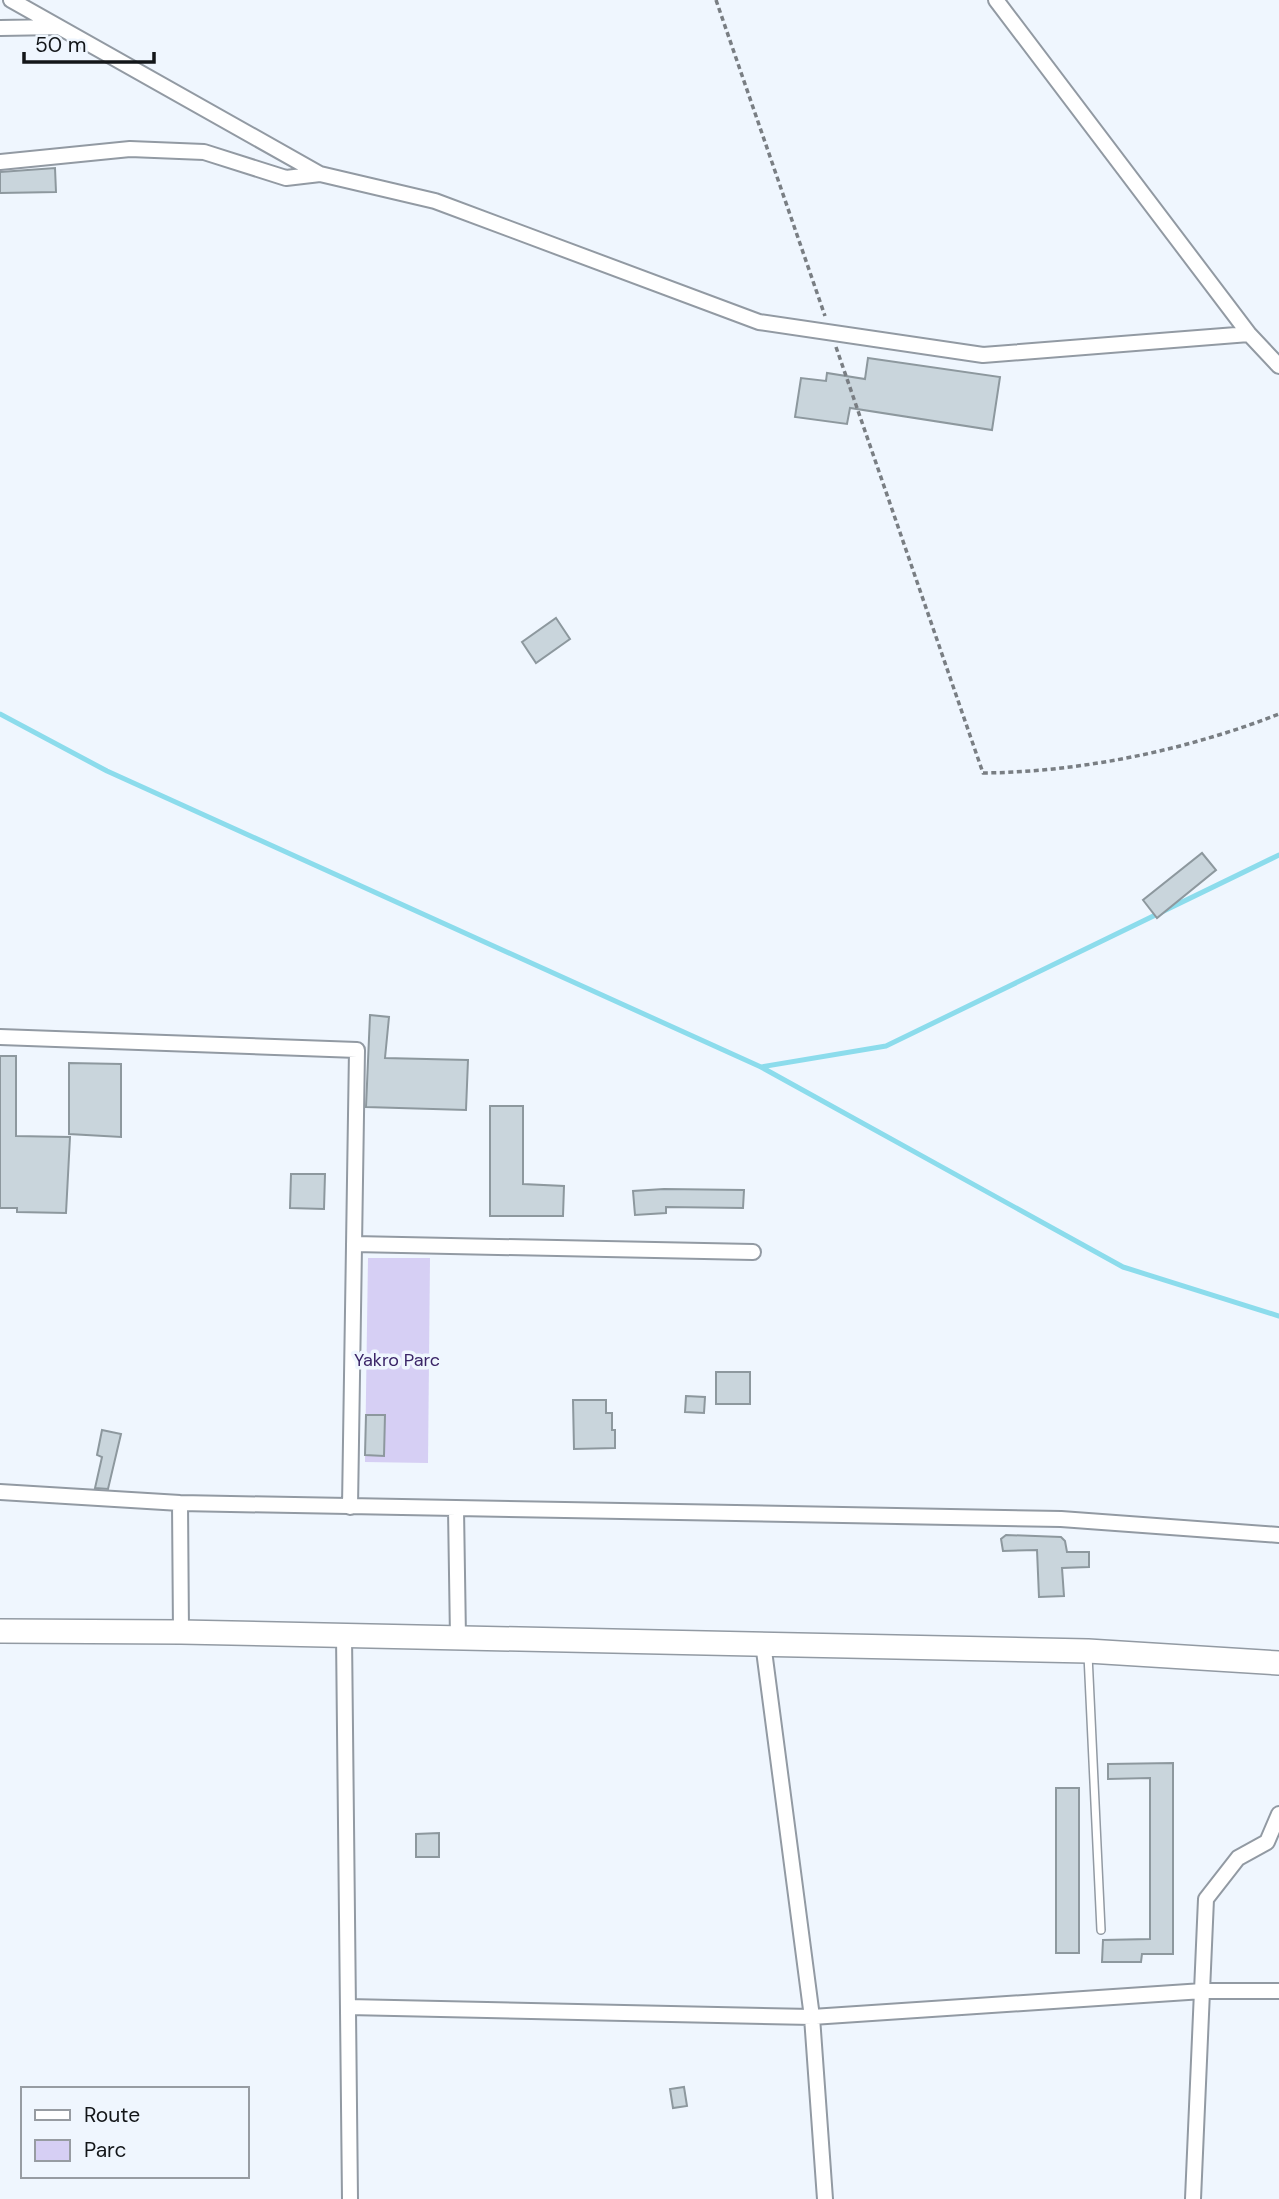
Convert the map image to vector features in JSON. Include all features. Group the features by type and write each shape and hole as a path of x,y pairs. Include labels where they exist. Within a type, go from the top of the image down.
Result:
{"highway":[{"path":"0,1631 458,1637 1087,1651 1279,1663"}],"street":[{"path":"11,0 320,174 435,201 759,322 984,355 1249,334"},
{"path":"996,0 1249,334 1279,366"},
{"path":"0,28 59,27"},
{"path":"0,162 130,149 204,152 286,178 320,174"},
{"path":"0,1038 357,1050 350,1507"},
{"path":"354,1244 753,1252"},
{"path":"0,1492 180,1503 1061,1519 1279,1535"},
{"path":"180,1503 181,1632"},
{"path":"456,1509 458,1637"},
{"path":"344,1635 350,2199"},
{"path":"763,1643 812,2017 825,2199"},
{"path":"1193,2199 1206,1899 1238,1857 1267,1842 1279,1814"},
{"path":"1267,1842 1279,1852"},
{"path":"348,2007 812,2017 1203,1991 1279,1991"}],"lane":[{"path":"1087,1651 1101,1930"}],"path":[{"path":"716,0 829,327"},
{"path":"834,341 983,773 1025,772 1094,763 1247,727 1279,714"}],"green space":[{"name":"Yakro Parc","path":"368,1258 430,1258 428,1463 365,1462"}],"building":[{"path":"55,168 56,192 0,193 0,172"},
{"path":"868,358 1000,377 992,430 850,408 847,424 795,417 801,378 826,381 827,373 865,379"},
{"path":"556,618 570,639 536,663 522,642"},
{"path":"1202,853 1216,870 1157,918 1143,900"},
{"path":"370,1015 389,1017 385,1058 468,1060 466,1110 366,1107"},
{"path":"0,1056 16,1056 16,1136 70,1137 66,1213 17,1212 17,1208 0,1208"},
{"path":"69,1063 121,1064 121,1137 69,1134"},
{"path":"490,1106 523,1106 523,1184 564,1186 563,1216 490,1216"},
{"path":"291,1174 325,1174 324,1209 290,1208"},
{"path":"744,1190 743,1208 666,1207 666,1213 635,1215 633,1191"},
{"path":"716,1372 750,1372 750,1404 716,1404"},
{"path":"686,1396 705,1397 704,1413 685,1412"},
{"path":"573,1400 606,1400 606,1413 612,1413 615,1448 574,1449"},
{"path":"366,1415 385,1415 384,1456 365,1455"},
{"path":"102,1430 121,1434 108,1489 95,1488 102,1457 97,1455"},
{"path":"1006,1535 1061,1537 1065,1541 1067,1552 1089,1552 1089,1567 1062,1568 1064,1596 1039,1597 1037,1550 1003,1551 1001,1539"},
{"path":"1173,1763 1173,1954 1142,1954 1141,1962 1102,1962 1103,1940 1150,1939 1150,1778 1108,1779 1108,1764"},
{"path":"1056,1788 1079,1788 1079,1953 1056,1953"},
{"path":"439,1833 439,1857 416,1857 416,1834"},
{"path":"684,2087 687,2106 673,2108 670,2089"}],"waterway":[{"path":"0,714 107,771 761,1067 1123,1267 1279,1316"},
{"path":"761,1067 886,1046 1279,855"}]}
